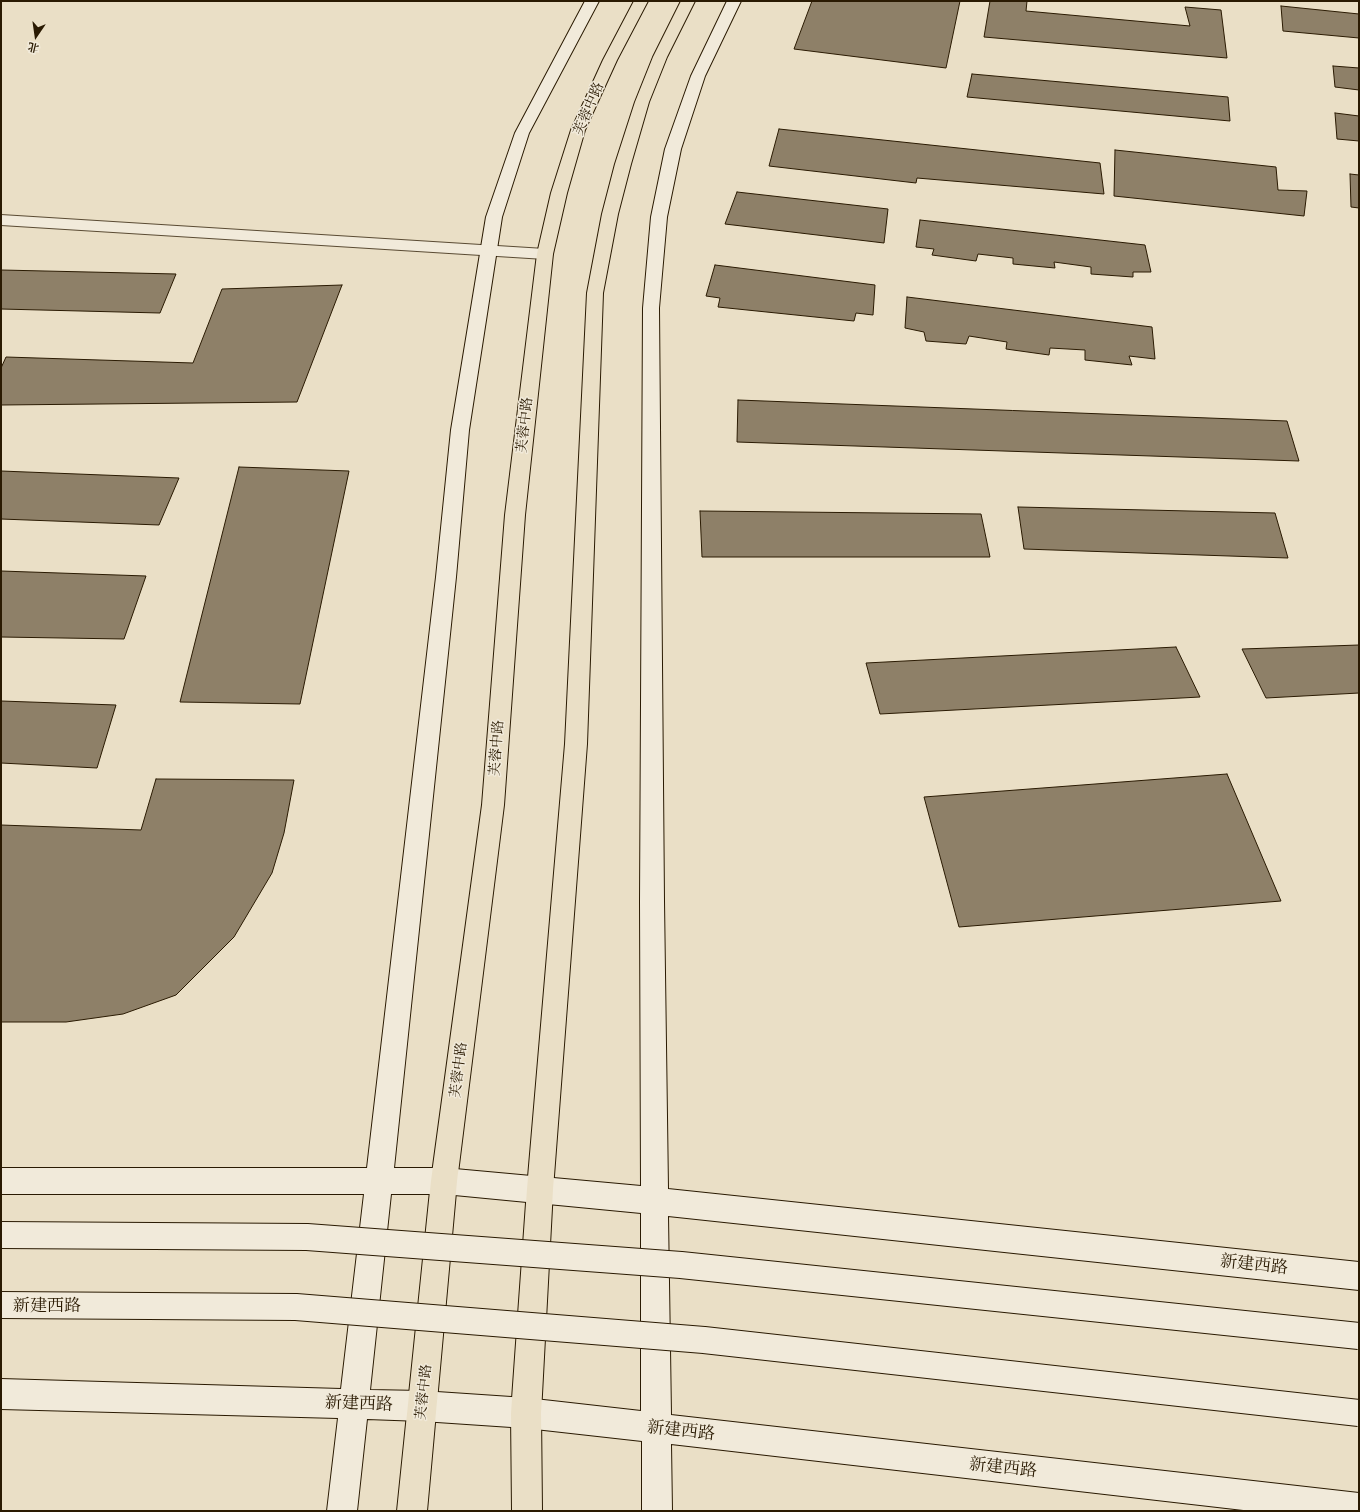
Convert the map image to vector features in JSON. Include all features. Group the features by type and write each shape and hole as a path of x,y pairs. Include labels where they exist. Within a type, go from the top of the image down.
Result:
{"main road":[{"name":"芙蓉中路","path":"412,1511 444,1181 493,805 515,515 545,254 559,193 578,130 610,60 640,1"},
{"path":"527,1511 526,1413 540,1189 576,744 595,293 610,214 622,164 642,102 660,57 688,1"}],"street":[{"path":"342,1511 444,593 460,430 494,217 522,133 592,1"},
{"path":"656,1511 652,901 651,308 659,217 673,149 698,76 734,1"},
{"path":"1,220 545,254"},
{"name":"新建西路","path":"1,1181 444,1181 540,1189 1359,1276"},
{"path":"1,1235 307,1237 681,1265 1359,1336"},
{"name":"新建西路","path":"1,1305 296,1307 704,1340 1359,1413"},
{"name":"新建西路","path":"1,1394 422,1406 526,1413 1359,1508"}],"building":[{"path":"812,1 960,1 946,68 794,49"},
{"path":"990,1 1027,1 1026,11 1190,26 1185,7 1221,10 1227,58 984,37"},
{"path":"1281,6 1359,14 1359,38 1283,31"},
{"path":"1333,66 1359,68 1359,90 1335,87"},
{"path":"972,74 1228,97 1230,121 967,97"},
{"path":"1335,113 1359,116 1359,141 1337,139"},
{"path":"779,129 1100,163 1104,194 917,178 916,183 769,166"},
{"path":"1115,150 1276,167 1278,190 1307,191 1304,216 1114,196"},
{"path":"1350,174 1359,175 1359,208 1351,207"},
{"path":"737,192 888,209 884,243 725,224"},
{"path":"920,220 1145,245 1151,272 1133,272 1133,277 1091,274 1091,267 1054,262 1055,268 1013,264 1013,258 978,254 976,261 932,255 934,249 916,247"},
{"path":"715,265 875,285 873,315 856,313 854,321 718,307 720,298 706,296"},
{"path":"1,270 176,274 160,313 1,309"},
{"path":"342,285 297,402 1,405 1,368 6,357 193,363 222,289"},
{"path":"907,297 1152,327 1155,359 1129,356 1132,365 1085,360 1085,350 1050,348 1049,355 1006,349 1007,342 969,336 966,344 926,341 924,332 905,328"},
{"path":"738,400 1287,421 1299,461 737,442"},
{"path":"239,467 349,471 300,704 180,702"},
{"path":"1,471 179,478 159,525 1,519"},
{"path":"1018,507 1275,513 1288,558 1024,549"},
{"path":"700,511 981,514 990,557 702,557"},
{"path":"1,571 146,576 124,639 1,637"},
{"path":"1359,645 1359,693 1266,698 1242,649"},
{"path":"1176,647 1200,697 880,714 866,663"},
{"path":"1,701 116,705 97,768 1,763"},
{"path":"1227,774 1281,901 959,927 924,797"},
{"path":"156,779 294,780 284,833 272,873 234,937 176,995 123,1014 66,1022 1,1022 1,825 141,830"}]}
